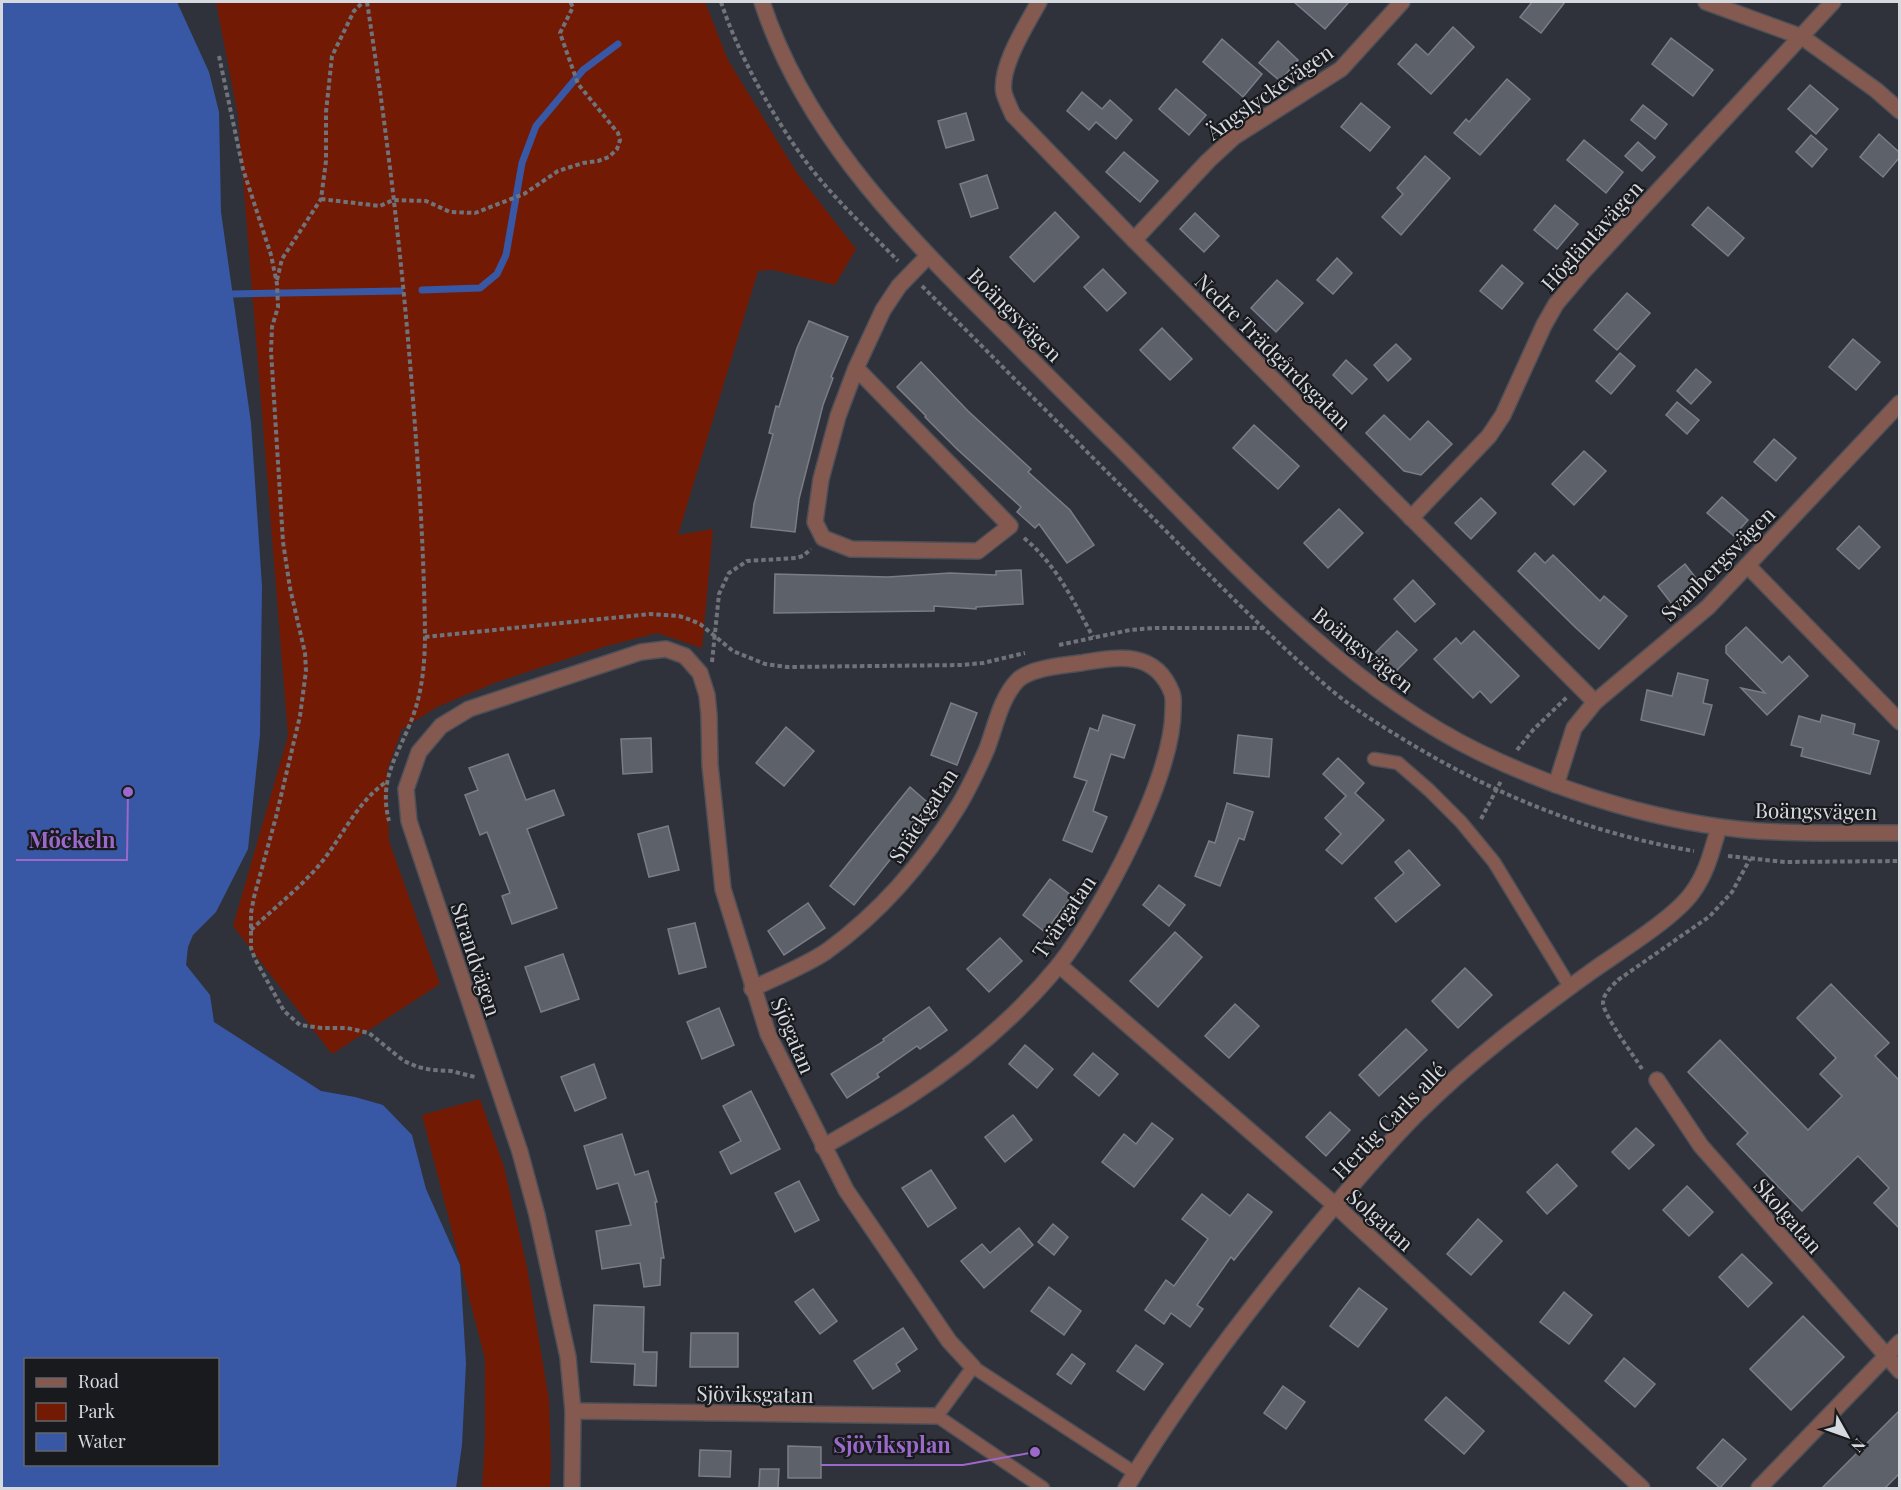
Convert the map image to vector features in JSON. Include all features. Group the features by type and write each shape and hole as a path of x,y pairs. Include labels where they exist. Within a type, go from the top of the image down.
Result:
{"street":[{"name":"Boängsvägen","path":"762,2 783,55 832,142 899,226 1241,570 1329,652 1404,708 1441,732 1480,752 1556,784 1654,813 1758,831 1899,833"},
{"name":"Nedre Trädgårdsgatan","path":"1039,2 1021,34 1007,67 1004,91 1013,115 1134,240 1594,702"},
{"name":"Ängslyckevägen","path":"1134,240 1208,161 1234,137 1318,86 1341,69 1402,2"},
{"path":"1706,2 1802,37 1876,90 1899,111"},
{"name":"Högläntavägen","path":"1411,518 1489,436 1503,415 1556,304 1591,263 1833,2"},
{"path":"856,368 1010,526 978,551 851,549 823,538 815,522 821,479 838,416 856,368 883,310 900,286 928,256"},
{"name":"Svanbergsvägen","path":"1556,784 1574,728 1594,702 1708,607 1899,402"},
{"path":"1748,566 1899,722"},
{"name":"Strandvägen","path":"572,1488 573,1412 568,1357 537,1215 520,1152 409,821 406,789 419,752 441,726 469,709 641,652 666,649 684,656 701,677"},
{"name":"Tvärgatan","path":"823,1147 912,1095 969,1053 1008,1019 1059,965 1088,922 1142,821 1163,765 1173,723 1173,694 1158,671 1138,658 1103,659"},
{"name":"Snäckgatan","path":"752,989 825,952 885,902 909,875 934,843 960,803 985,754 1006,698 1019,679 1038,670 1103,659"},
{"name":"Sjögatan","path":"701,677 707,695 710,765 723,889 752,989 768,1034 846,1190 949,1341 973,1367"},
{"name":"Hertig Carls allé","path":"1126,1488 1237,1327 1381,1150 1486,1051 1526,1019 1668,916 1690,895 1705,873 1719,826"},
{"name":"Solgatan","path":"1059,965 1335,1205 1642,1488"},
{"name":"Skolgatan","path":"1657,1080 1701,1146 1899,1371"},
{"path":"1759,1488 1899,1342"},
{"name":"Sjöviksgatan","path":"573,1412 937,1416"}],"lane":[{"path":"1374,759 1398,764 1429,790 1461,822 1494,862 1570,987"},
{"path":"1043,1488 937,1416 973,1367 1135,1473"}],"path":[{"path":"277,284 282,259 321,199 326,161 326,112 332,56 354,11 365,2"},
{"path":"365,2 393,200 415,418 424,563 422,677 416,709 394,756 386,781 385,809 391,830"},
{"path":"321,199 380,206 393,200 426,201 450,212 475,213 524,194 558,171 609,157 617,149 620,140 618,133 579,84 560,33 573,7 570,2"},
{"path":"721,2 740,49 776,117 805,160 833,194 1263,628 1352,706 1379,725 1469,777 1563,818 1600,830 1711,854 1750,859 1785,862 1899,861"},
{"path":"219,56 243,169 271,255 277,284 278,307 272,327 271,351 278,483 283,542 290,588 305,653 306,671 300,716 254,897 251,913 251,948 284,1011 292,1020 307,1027 347,1029 369,1034 404,1061 418,1067 452,1071 475,1077"},
{"path":"1010,526 1047,560 1072,599 1103,659"},
{"path":"701,677 714,657 719,594 729,573 747,561 803,556 823,538"},
{"path":"424,637 650,614 679,616 692,620 733,651 753,660 787,667 962,665 983,663 1027,652"},
{"path":"1049,647 1130,630 1263,628"},
{"path":"252,930 313,872 365,798 386,781"},
{"path":"1657,1080 1646,1074 1607,1014 1603,1003 1605,995 1618,980 1710,916 1732,892 1750,859"},
{"path":"471,1067 478,1087"}],"green space":[{"path":"216,2 705,2 728,60 797,173 856,249 835,285 773,270 758,271 678,535 713,529 702,648 657,633 603,647 497,682 437,707 402,729 387,771 389,841 440,984 332,1054 233,926 288,736 238,116"},
{"path":"480,1099 504,1167 527,1267 549,1400 550,1488 482,1488 485,1440 485,1359 422,1115"}],"water":[{"path":"2,2 177,2 209,72 219,112 221,212 251,423 262,586 260,735 248,849 216,912 193,935 188,947 186,965 210,995 214,1022 321,1091 383,1105 412,1135 426,1189 460,1265 466,1363 462,1445 456,1488 2,1488"}],"building":[{"path":"1294,2 1349,2 1325,29"},
{"path":"1532,2 1565,2 1541,33 1520,17"},
{"path":"1453,27 1474,47 1431,94 1398,64 1416,44 1428,55"},
{"path":"1671,38 1713,70 1693,96 1652,64"},
{"path":"1222,39 1262,74 1243,97 1203,62"},
{"path":"1278,41 1298,60 1280,81 1259,63"},
{"path":"1507,79 1530,99 1480,155 1454,133 1466,119 1469,122"},
{"path":"1810,85 1838,109 1816,134 1788,109"},
{"path":"1176,89 1206,115 1189,135 1159,109"},
{"path":"1082,92 1102,109 1110,100 1132,120 1116,139 1096,122 1089,130 1067,111"},
{"path":"1361,103 1390,127 1370,151 1341,127"},
{"path":"1643,105 1667,124 1655,139 1631,120"},
{"path":"966,113 974,140 946,148 938,121"},
{"path":"1879,134 1899,152 1899,158 1883,177 1860,157"},
{"path":"1811,135 1827,149 1812,167 1796,152"},
{"path":"1584,140 1623,172 1606,193 1567,160"},
{"path":"1638,142 1655,157 1642,171 1625,156"},
{"path":"1124,152 1158,181 1140,202 1106,172"},
{"path":"1425,156 1450,178 1401,235 1382,217 1403,194 1397,188"},
{"path":"987,175 998,208 971,217 960,184"},
{"path":"1555,205 1578,224 1557,249 1534,230"},
{"path":"1708,207 1744,238 1728,256 1692,225"},
{"path":"1055,212 1079,237 1034,282 1010,257"},
{"path":"1195,213 1219,236 1204,252 1180,229"},
{"path":"1337,258 1352,273 1333,294 1317,280"},
{"path":"1502,265 1523,283 1502,309 1480,291"},
{"path":"1103,269 1126,293 1107,311 1084,287"},
{"path":"1277,280 1303,303 1276,332 1251,308"},
{"path":"1627,293 1650,313 1617,350 1594,330"},
{"path":"809,321 848,337 831,377 833,378 823,405 799,499 795,532 751,527 754,504 773,434 769,433 776,406 779,407 797,348"},
{"path":"1162,328 1192,359 1170,380 1140,350"},
{"path":"1853,339 1880,362 1856,390 1829,367"},
{"path":"1396,344 1411,359 1388,381 1374,365"},
{"path":"1620,353 1635,366 1611,394 1596,381"},
{"path":"1346,360 1367,379 1352,394 1333,375"},
{"path":"921,362 968,411 1031,469 1028,472 1070,510 1094,545 1067,563 1039,524 1035,528 1017,512 1021,507 925,417 897,387"},
{"path":"1696,369 1711,382 1691,404 1677,391"},
{"path":"1677,402 1699,420 1687,434 1666,415"},
{"path":"1384,415 1410,440 1428,421 1452,444 1421,475 1404,471 1366,433"},
{"path":"1254,425 1299,466 1278,489 1233,448"},
{"path":"1774,439 1796,458 1776,481 1754,462"},
{"path":"1584,451 1606,471 1574,505 1552,484"},
{"path":"1722,497 1748,520 1734,536 1707,513"},
{"path":"1481,498 1496,513 1471,539 1455,523"},
{"path":"1339,509 1363,533 1328,568 1304,543"},
{"path":"1859,526 1880,547 1859,569 1837,549"},
{"path":"1535,553 1545,563 1553,555 1600,601 1604,596 1627,616 1599,649 1518,571"},
{"path":"1685,564 1702,586 1675,608 1658,586"},
{"path":"1021,570 1023,604 976,607 976,609 934,606 934,611 774,613 775,574 888,577 950,573 996,575 996,571"},
{"path":"1413,580 1435,604 1415,622 1394,599"},
{"path":"1746,627 1782,663 1789,656 1808,676 1767,715 1741,688 1765,693 1726,653 1726,646"},
{"path":"1397,631 1417,650 1393,674 1373,655"},
{"path":"1474,631 1519,676 1491,703 1480,691 1473,698 1434,659 1456,638 1461,644"},
{"path":"1678,673 1708,680 1703,703 1712,705 1704,735 1641,720 1647,690 1672,696"},
{"path":"951,703 977,713 957,765 931,755"},
{"path":"1103,715 1135,725 1124,758 1111,754 1093,811 1107,817 1092,852 1063,840 1087,781 1074,777 1090,728 1098,731"},
{"path":"1822,715 1855,724 1853,734 1879,741 1870,774 1801,756 1803,748 1791,745 1799,716 1820,722"},
{"path":"786,727 814,751 784,786 756,763"},
{"path":"1238,735 1272,739 1269,777 1234,773"},
{"path":"651,738 652,772 623,774 621,739"},
{"path":"508,754 526,800 554,790 564,815 527,829 557,908 512,924 502,896 510,893 487,832 480,835 465,795 478,790 469,768"},
{"path":"1338,758 1364,783 1355,793 1384,820 1342,864 1326,850 1341,834 1325,818 1346,796 1323,774"},
{"path":"910,787 934,808 854,905 830,886"},
{"path":"1227,803 1253,812 1244,840 1239,838 1220,886 1195,876 1209,841 1215,843"},
{"path":"668,826 679,870 649,877 638,834"},
{"path":"1409,850 1440,885 1396,922 1375,898 1404,873 1395,862"},
{"path":"1050,879 1072,896 1045,932 1023,915"},
{"path":"1159,885 1185,905 1169,926 1143,905"},
{"path":"808,903 825,928 784,955 768,931"},
{"path":"695,923 706,967 679,974 668,929"},
{"path":"1175,932 1202,957 1158,1007 1130,981"},
{"path":"1000,938 1022,961 989,992 967,969"},
{"path":"563,954 579,999 541,1012 525,967"},
{"path":"1465,968 1492,995 1458,1028 1432,1001"},
{"path":"1831,984 1889,1043 1875,1056 1899,1080 1899,1228 1874,1203 1889,1188 1858,1156 1802,1211 1737,1144 1748,1133 1688,1072 1720,1040 1808,1130 1842,1096 1820,1074 1836,1058 1797,1018"},
{"path":"1235,1004 1259,1026 1229,1058 1205,1036"},
{"path":"929,1007 947,1030 920,1049 917,1046 877,1074 879,1077 847,1098 831,1074 884,1041 883,1039"},
{"path":"719,1008 734,1045 702,1059 687,1022"},
{"path":"1406,1029 1427,1050 1379,1096 1359,1075"},
{"path":"1025,1045 1053,1069 1037,1088 1009,1064"},
{"path":"1093,1053 1118,1074 1099,1096 1074,1075"},
{"path":"594,1064 606,1098 575,1111 561,1077"},
{"path":"751,1091 780,1149 731,1174 720,1152 741,1141 723,1106"},
{"path":"1330,1112 1350,1130 1326,1156 1306,1137"},
{"path":"1013,1115 1032,1140 1005,1162 985,1137"},
{"path":"1152,1123 1173,1139 1134,1187 1102,1162 1124,1134 1136,1144"},
{"path":"1636,1128 1654,1145 1629,1169 1612,1152"},
{"path":"622,1134 635,1175 648,1171 657,1202 655,1202 664,1258 661,1258 660,1285 644,1287 640,1263 602,1269 596,1231 631,1225 618,1183 597,1189 584,1146"},
{"path":"1557,1164 1577,1186 1547,1214 1527,1192"},
{"path":"931,1170 956,1208 928,1227 902,1188"},
{"path":"799,1181 819,1220 795,1232 775,1193"},
{"path":"1687,1186 1713,1212 1689,1236 1663,1210"},
{"path":"1202,1194 1230,1216 1248,1194 1272,1212 1234,1260 1231,1257 1197,1305 1203,1309 1190,1327 1171,1313 1164,1324 1145,1310 1166,1280 1174,1286 1208,1239 1182,1219"},
{"path":"1478,1219 1502,1241 1471,1275 1447,1254"},
{"path":"1053,1224 1068,1237 1054,1255 1038,1242"},
{"path":"1019,1228 1033,1245 984,1288 961,1261 982,1244 990,1253"},
{"path":"1742,1254 1772,1283 1748,1307 1719,1277"},
{"path":"1049,1287 1081,1311 1064,1335 1031,1311"},
{"path":"1359,1288 1387,1309 1358,1347 1330,1326"},
{"path":"813,1289 837,1321 820,1334 795,1302"},
{"path":"1564,1292 1592,1315 1569,1344 1540,1322"},
{"path":"594,1305 644,1307 643,1352 657,1352 656,1386 634,1385 635,1364 591,1362"},
{"path":"1803,1316 1844,1357 1791,1410 1750,1369"},
{"path":"903,1328 917,1349 896,1364 900,1371 873,1389 854,1361"},
{"path":"691,1333 738,1333 738,1367 690,1367"},
{"path":"1136,1345 1163,1364 1144,1390 1117,1371"},
{"path":"1072,1354 1085,1364 1071,1384 1057,1374"},
{"path":"1624,1358 1655,1384 1635,1407 1605,1381"},
{"path":"1283,1386 1305,1402 1286,1429 1264,1413"},
{"path":"1446,1397 1484,1431 1464,1454 1425,1420"},
{"path":"1899,1411 1899,1474 1885,1488 1822,1488"},
{"path":"1723,1439 1746,1459 1720,1488 1697,1468"},
{"path":"788,1446 821,1447 821,1478 788,1478"},
{"path":"700,1450 731,1451 730,1477 699,1476"},
{"path":"760,1469 779,1469 778,1488 759,1488"}],"waterway":[{"path":"422,290 480,288 497,274 506,255 522,163 536,126 583,70 618,44"},
{"path":"233,294 400,291"}],"place":[{"name":"Möckeln","path":"128,792"},
{"name":"Sjöviksplan","path":"1035,1452"}]}
